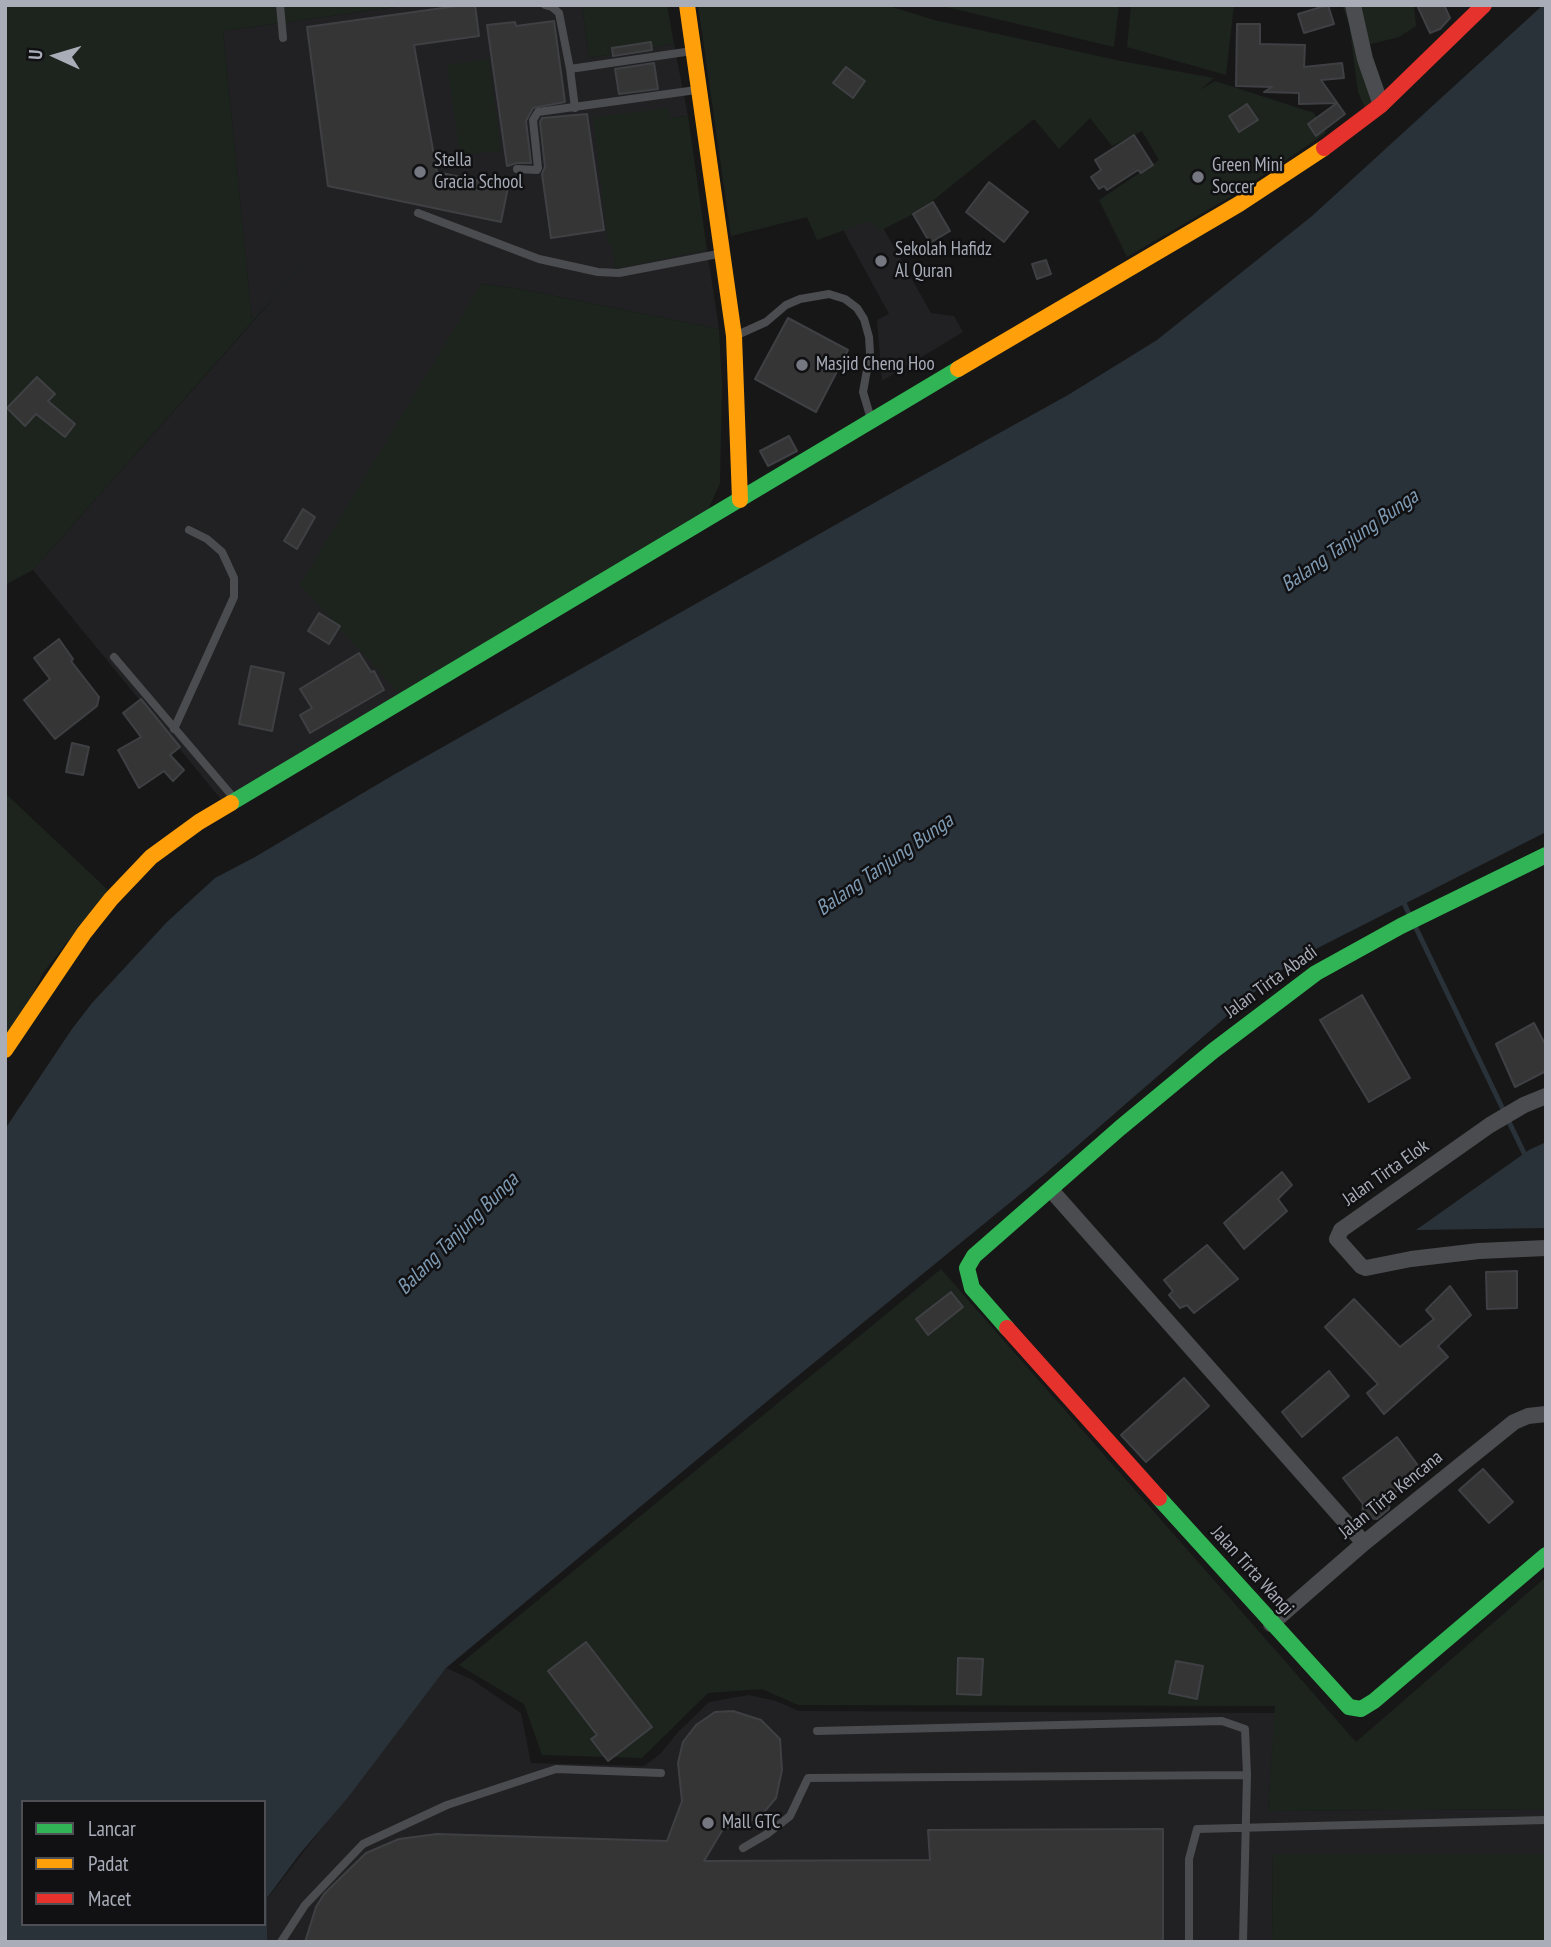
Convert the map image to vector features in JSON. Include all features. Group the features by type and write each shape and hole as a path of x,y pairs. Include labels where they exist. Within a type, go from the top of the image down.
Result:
{"street":[{"path":"687,5 734,336 740,500"},
{"path":"1353,5 1365,59 1381,105"},
{"path":"5,1050 77,942 111,899 151,857 199,822 1239,204 1331,143 1381,105 1484,5"},
{"name":"Jalan Tirta Abadi","path":"967,1268 974,1256 1120,1128 1316,972 1447,902 1546,855"},
{"name":"Jalan Tirta Elok","path":"1546,1096 1524,1105 1490,1125 1341,1230 1337,1238 1361,1266 1366,1268 1411,1259 1479,1251 1546,1248"},
{"path":"1051,1190 1364,1543"},
{"name":"Jalan Tirta Wangi","path":"967,1268 972,1288 1346,1705 1361,1709 1374,1701 1546,1555"},
{"name":"Jalan Tirta Kencana","path":"1271,1624 1364,1543 1514,1422 1528,1416 1546,1414"}],"lane":[{"path":"280,5 283,38"},
{"path":"545,5 559,13 575,108"},
{"path":"570,69 694,51"},
{"path":"517,169 538,168 533,128 534,115 538,112 699,90"},
{"path":"418,213 539,259 598,272 619,273 721,253"},
{"path":"734,336 766,322 786,305 800,299 829,294 845,299 857,308 864,319 869,337 870,354 863,392 872,422"},
{"path":"174,729 234,597 234,578 222,552 207,539 189,530"},
{"path":"114,657 235,800"},
{"path":"817,1731 1222,1721 1245,1729 1247,1775 1243,1942"},
{"path":"281,1942 305,1905 363,1844 447,1805 556,1769 661,1773"},
{"path":"743,1848 790,1816 808,1778 1247,1775"},
{"path":"1189,1942 1189,1859 1197,1829 1546,1821"}],"shaded area":[{"path":"5,5 410,5 223,31 252,320 344,218 33,570 5,585"},
{"path":"410,5 582,5 589,58 674,44 688,116 598,127 615,268 707,250 719,329 515,288 481,284 404,699 228,808 33,570 274,298 252,321 223,31"},
{"path":"582,5 667,5 674,44 589,58"},
{"path":"698,5 886,5 934,20 1121,61 1214,78 1200,90 1215,81 1314,113 1326,133 1237,193 1127,257 1099,200 1159,160 1142,131 1112,146 1090,118 1059,149 1034,119 920,211 879,231 870,221 817,240 807,217 731,236"},
{"path":"938,5 1119,5 1114,47"},
{"path":"1131,5 1234,5 1226,75 1127,47"},
{"path":"1342,5 1414,5 1416,26 1399,37 1367,45 1387,102 1369,117 1358,92 1349,24"},
{"path":"489,59 501,151 460,155 447,65"},
{"path":"669,108 671,118 688,116 707,250 615,269 612,244 608,244 593,117"},
{"name":"Sekolah Hafidz Al Quran","path":"872,208 931,313 954,316 963,332 882,381 877,320 889,314 841,226"},
{"path":"481,284 515,288 719,329 722,386 720,483 706,514 404,699 300,585"},
{"path":"5,793 108,890 43,973 5,1052"},
{"path":"941,1269 1356,1742 1546,1577 1546,1809 1268,1811 1275,1706 798,1705 762,1689 708,1693 642,1758 542,1755 524,1704 459,1665"},
{"path":"446,1668 471,1679 521,1713 531,1763 644,1766 660,1754 709,1702 749,1695 776,1701 799,1711 1275,1713 1268,1811 1546,1809 1546,1854 1273,1854 1272,1942 267,1942 267,1899"},
{"path":"1273,1854 1546,1854 1546,1942 1272,1942"}],"water":[{"name":"Balang Tanjung Bunga","path":"1546,5 1546,832 1304,955 1273,976 1045,1174 446,1668 267,1898 267,1942 5,1942 5,1129 72,1029 92,1003 167,922 215,878 1068,395 1157,340 1312,216"},
{"path":"1546,1142 1546,1228 1416,1230 1529,1150"}],"building":[{"path":"475,5 479,36 414,45 437,172 508,187 501,222 328,186 307,27"},
{"path":"1328,5 1334,24 1304,33 1298,14"},
{"path":"1417,5 1444,5 1450,18 1440,29 1430,33"},
{"path":"554,21 565,102 533,108 526,121 531,163 507,166 487,25 515,22 516,26"},
{"path":"1237,24 1260,24 1260,44 1305,45 1304,67 1342,63 1344,78 1321,80 1345,114 1316,136 1308,124 1337,103 1299,104 1299,93 1264,92 1272,87 1236,86"},
{"path":"651,42 652,50 613,56 612,48"},
{"path":"654,63 658,89 619,94 615,69"},
{"path":"846,67 865,81 853,98 833,83"},
{"path":"1247,104 1258,120 1239,132 1229,116"},
{"path":"587,114 604,230 551,238 542,174 545,167 540,122 542,118"},
{"path":"1134,135 1153,165 1141,173 1138,170 1107,190 1104,186 1099,189 1091,177 1101,170 1095,160"},
{"path":"989,182 1028,212 1004,242 966,212"},
{"path":"933,202 950,231 930,243 913,214"},
{"path":"1046,260 1051,274 1037,279 1032,264"},
{"name":"Masjid Cheng Hoo","path":"788,318 848,350 816,412 755,379"},
{"path":"37,377 55,394 48,401 75,424 65,437 36,414 25,426 7,408"},
{"path":"789,436 797,451 768,466 760,451"},
{"path":"303,509 315,517 297,549 284,541"},
{"path":"319,613 340,626 329,644 308,631"},
{"path":"59,639 73,659 71,661 99,697 97,706 55,739 24,700 50,679 34,658"},
{"path":"359,653 371,672 374,671 384,690 310,733 300,715 312,708 300,689"},
{"path":"251,666 284,673 272,731 239,724"},
{"path":"141,699 180,747 170,755 184,770 173,781 164,771 139,788 118,750 141,737 123,713"},
{"path":"72,743 89,747 83,775 66,772"},
{"path":"1362,995 1410,1078 1369,1102 1320,1020"},
{"path":"1534,1023 1546,1046 1546,1071 1515,1087 1496,1044"},
{"path":"1282,1172 1292,1185 1278,1199 1287,1211 1244,1249 1224,1223"},
{"path":"1207,1245 1238,1279 1194,1313 1187,1305 1180,1308 1169,1295 1173,1291 1164,1280"},
{"path":"1517,1271 1517,1308 1487,1309 1486,1272"},
{"path":"1450,1286 1471,1315 1438,1346 1448,1357 1384,1414 1367,1393 1378,1384 1325,1327 1354,1299 1400,1347 1434,1319 1426,1310"},
{"path":"951,1292 963,1307 928,1335 916,1319"},
{"path":"1329,1371 1349,1396 1302,1437 1282,1412"},
{"path":"1184,1378 1209,1406 1146,1462 1121,1435"},
{"path":"1397,1437 1422,1471 1390,1496 1389,1509 1377,1519 1362,1517 1363,1504 1343,1478"},
{"path":"1483,1469 1513,1502 1489,1523 1459,1490"},
{"path":"586,1642 652,1727 608,1761 591,1739 597,1735 548,1671"},
{"path":"958,1658 983,1659 981,1695 957,1694"},
{"path":"1176,1661 1203,1666 1197,1699 1169,1693"},
{"name":"Mall GTC","path":"733,1711 761,1720 780,1739 782,1770 776,1798 759,1818 723,1829 704,1861 930,1860 928,1830 1163,1829 1163,1942 305,1942 316,1907 324,1894 366,1853 399,1839 437,1834 667,1841 682,1801 678,1763 683,1742 696,1725 715,1712"}],"waterway":[{"path":"1404,903 1409,914"},
{"path":"1415,926 1524,1153"}],"traffic: fast":[{"path":"231,803 958,369"},
{"path":"1007,1328 972,1288 967,1268 974,1256 1120,1128 1213,1051 1316,973 1401,926 1546,855"},
{"path":"1159,1498 1349,1707 1361,1709 1374,1701 1546,1555"}],"traffic: slow":[{"path":"687,5 734,336 740,500"},
{"path":"958,369 1239,204 1324,148"},
{"path":"5,1050 84,933 111,899 151,857 199,822 231,803"}],"traffic: jam":[{"path":"1324,148 1381,105 1484,5"},
{"path":"1007,1328 1159,1498"}],"place":[{"name":"Stella Gracia School","path":"420,172"},
{"name":"Green Mini Soccer","path":"1198,177"},
{"name":"Sekolah Hafidz Al Quran","path":"881,261"},
{"name":"Masjid Cheng Hoo","path":"802,365"},
{"name":"Mall GTC","path":"708,1823"}]}
